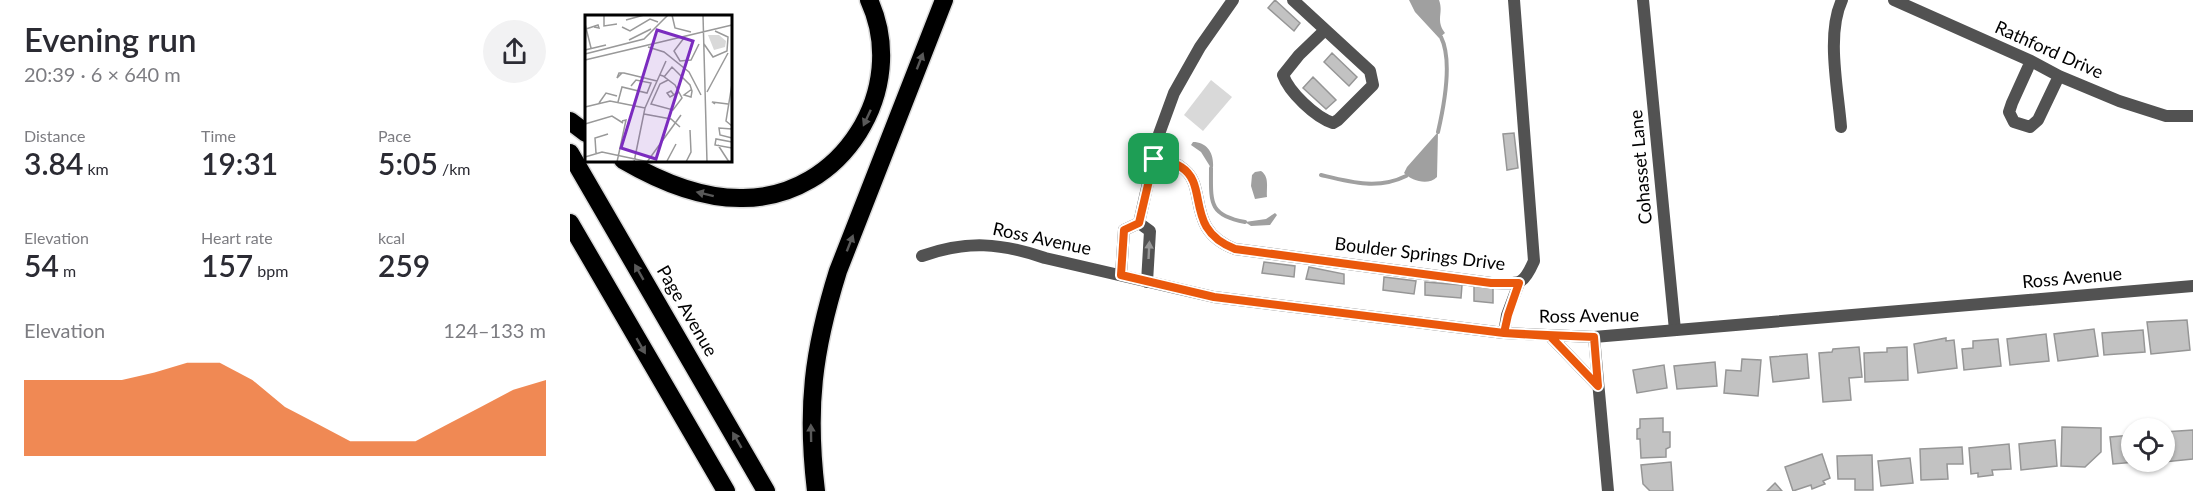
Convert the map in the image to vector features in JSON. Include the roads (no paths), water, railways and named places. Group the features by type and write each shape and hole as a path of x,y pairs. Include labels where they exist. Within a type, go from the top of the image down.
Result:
{"highway":[{"path":"627,162 662,181 717,197 765,196 791,189 811,180 847,151 862,129 872,107 879,81 881,56 879,30 869,0"},
{"path":"816,491 812,454 811,405 816,358 824,316 838,272 944,0"},
{"path":"570,121 585,132"},
{"name":"Page Avenue","path":"570,153 766,491"},
{"path":"570,223 726,491"}],"street":[{"path":"1139,223 1160,134 1174,93 1200,47 1233,0"},
{"path":"1293,0 1370,71 1373,85 1333,123 1317,116 1287,84 1283,75 1299,55 1325,30"},
{"name":"Boulder Springs Drive","path":"1154,159 1174,163 1190,174 1196,192 1198,209 1210,235 1221,244 1235,249 1491,283 1519,283 1527,278 1534,261 1514,0"},
{"name":"Cohasset Lane","path":"1643,0 1675,330"},
{"path":"1841,127 1833,37 1835,15 1842,0"},
{"name":"Rathford Drive","path":"1894,0 2119,101 2166,116 2193,116"},
{"path":"2031,61 2009,112 2014,122 2030,127 2038,120 2059,76"},
{"path":"1121,275 1124,230 1139,223"},
{"path":"1139,223 1150,231 1147,282"},
{"name":"Ross Avenue","path":"922,256 956,246 984,244 1019,249 1045,258 1214,297 1504,333 1550,336 1594,337 2193,286"},
{"path":"1504,333 1519,283"},
{"path":"1550,336 1598,386"},
{"path":"1594,337 1608,491"}],"waterway":[{"path":"1438,132 1445,97 1447,71 1445,47 1441,37"},
{"path":"1211,168 1214,205 1224,215 1245,222"},
{"path":"1321,175 1374,184 1406,176"}]}
